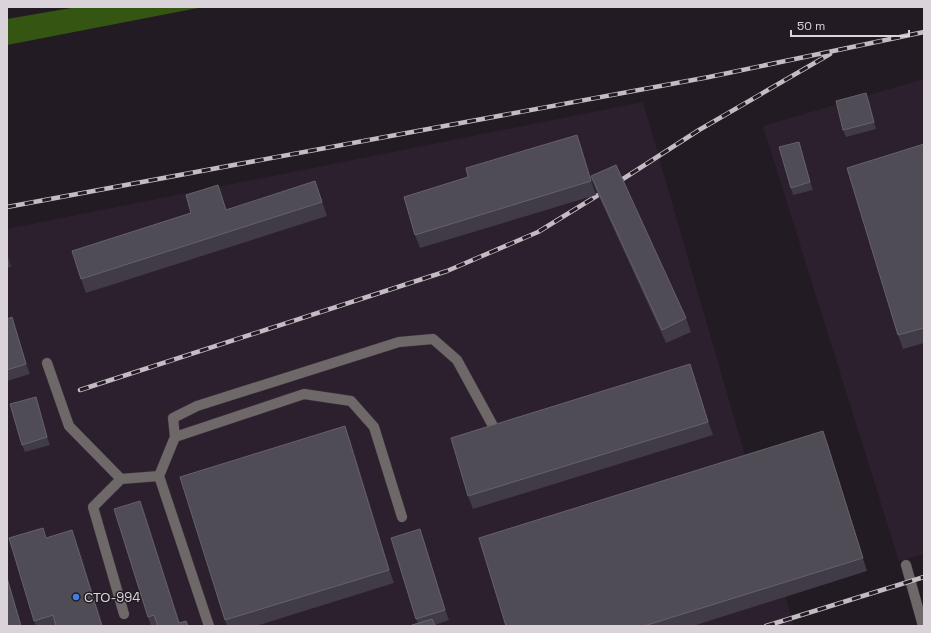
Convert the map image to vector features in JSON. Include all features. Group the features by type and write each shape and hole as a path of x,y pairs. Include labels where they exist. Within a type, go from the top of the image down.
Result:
{"lane":[{"path":"208,626 159,476 175,437 174,418 197,406 399,342 433,339 457,360 492,424"},
{"path":"47,363 69,426 94,454 121,479"},
{"path":"175,437 206,425 304,394 351,401 374,427 402,517"},
{"path":"124,614 92,507 121,479 159,476"},
{"path":"906,565 923,626"}],"shaded area":[{"path":"924,79 924,554 899,561 763,126"},
{"path":"643,102 794,626 7,626 7,229"}],"green space":[{"path":"77,7 203,7 7,45 7,19"}],"building":[{"path":"866,93 874,122 843,130 836,101"},
{"path":"577,135 591,181 415,235 404,197 468,177 466,168"},
{"path":"799,142 810,182 791,188 779,147"},
{"path":"924,144 924,328 898,335 847,168"},
{"path":"616,165 686,318 662,330 591,176"},
{"path":"315,181 322,202 81,279 72,251 191,213 186,195 218,185 226,210"},
{"path":"12,317 26,364 7,370 7,319"},
{"path":"690,364 708,422 468,496 451,438"},
{"path":"36,397 47,437 22,445 10,404"},
{"path":"345,426 389,570 225,620 180,477"},
{"path":"823,431 863,558 644,626 506,626 479,538"},
{"path":"140,501 179,623 186,621 188,626 158,626 154,615 148,617 114,509"},
{"path":"43,528 46,538 72,530 102,626 56,626 53,615 34,621 9,538"},
{"path":"420,529 445,610 416,619 391,538"},
{"path":"7,578 21,626 7,626"},
{"path":"432,619 435,626 409,626"}],"railway":[{"path":"7,207 709,77 924,32"},
{"path":"80,390 447,271 538,232 699,130 830,54"},
{"path":"766,626 924,577"}],"place":[{"name":"СТО-994","path":"76,597"}]}
